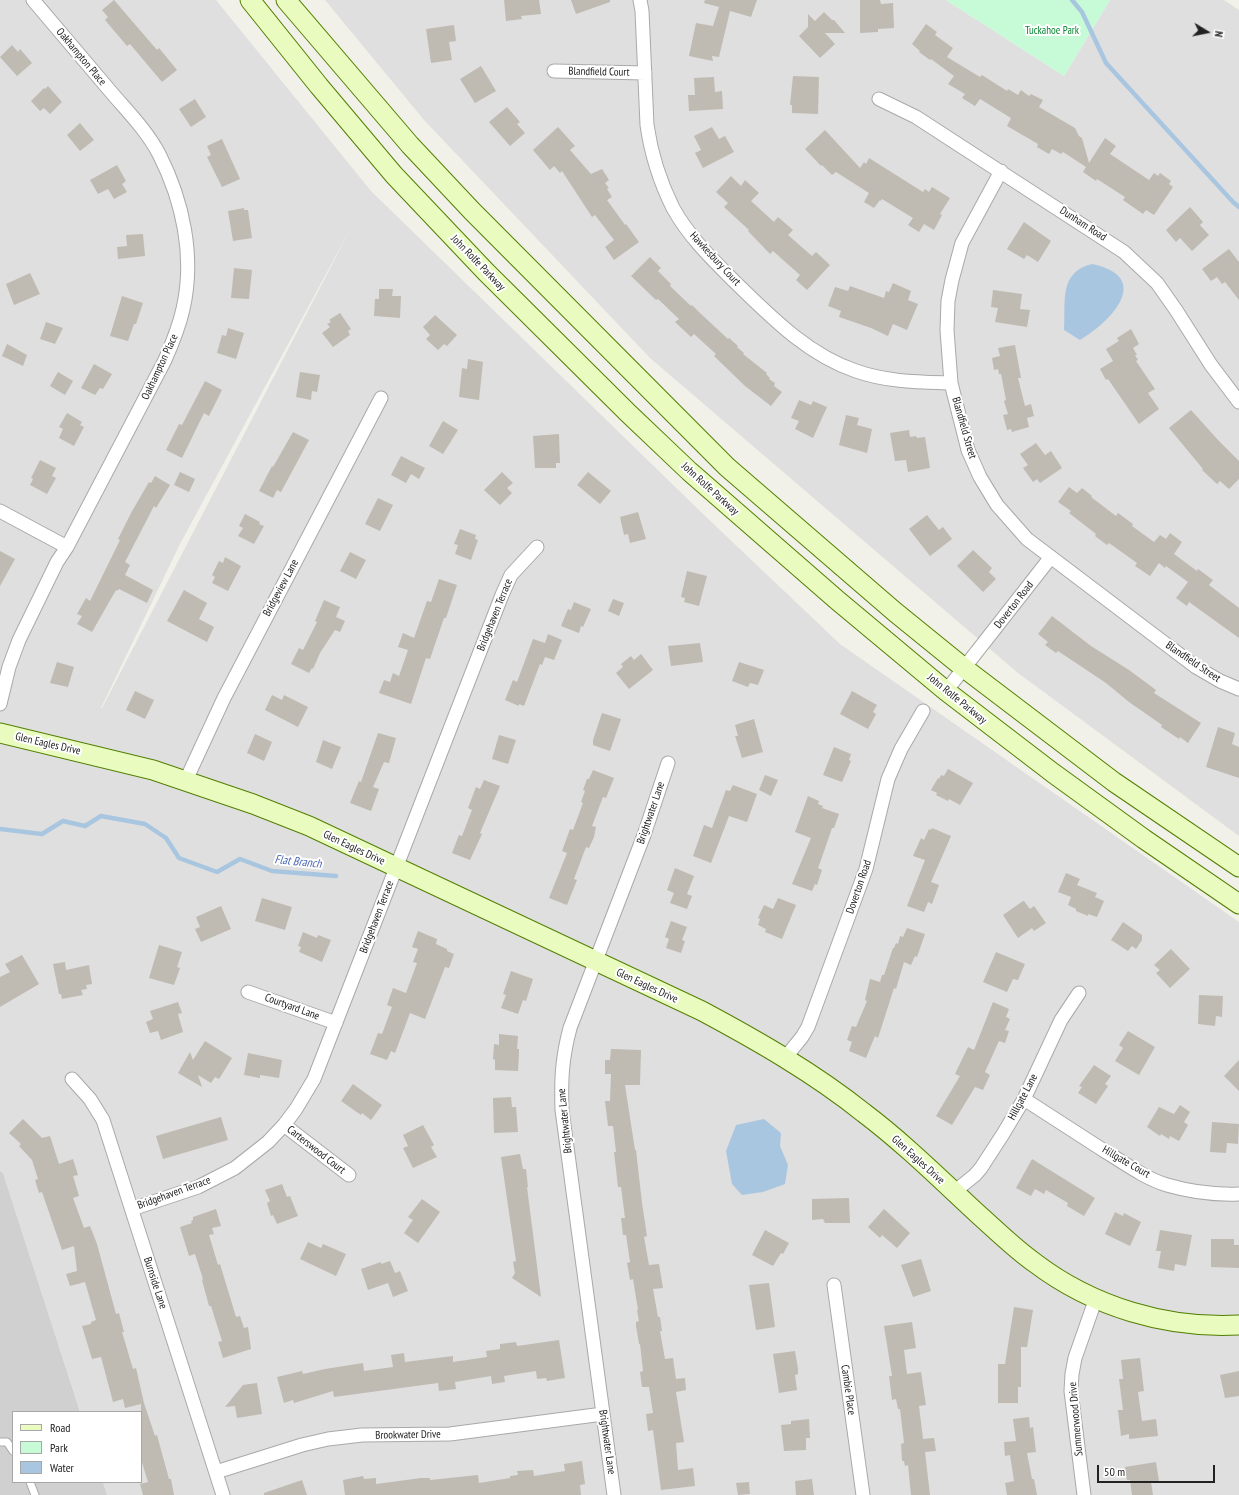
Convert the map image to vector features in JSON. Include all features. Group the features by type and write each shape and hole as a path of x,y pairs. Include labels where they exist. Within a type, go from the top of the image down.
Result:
{"main road":[{"name":"John Rolfe Parkway","path":"250,0 319,86 394,175 486,272 628,413 689,471 837,600 946,690 1144,839 1239,904"},
{"path":"286,0 410,145 467,206 727,467 895,612 964,668 1114,782 1239,867"},
{"name":"Glen Eagles Drive","path":"0,733 128,763 186,780 309,826 702,1011 744,1033 785,1058 821,1081 865,1113 913,1154 1004,1238 1034,1263 1054,1277 1096,1298 1137,1314 1173,1322 1218,1326 1239,1325"}],"street":[{"name":"Oakhampton Place","path":"0,704 9,667 19,640 57,562 67,547 165,360 176,335 187,289 186,234 174,185 158,153 139,124 33,0"},
{"name":"Hawkesbury Court","path":"640,0 642,11 647,125 660,180 687,230 706,252 755,301 791,334 811,349 833,362 856,371 894,381 951,383"},
{"name":"Blandfield Court","path":"554,71 645,73"},
{"name":"Dunham Road","path":"879,100 916,117 1124,252 1157,283 1211,365 1239,402"},
{"name":"Blandfield Street","path":"1001,171 962,243 948,300 947,330 951,383 965,439 980,477 997,505 1027,538 1196,667 1220,681 1239,689"},
{"name":"Bridgeview Lane","path":"186,780 224,698 381,398"},
{"path":"0,511 67,547"},
{"name":"Bridgehaven Terrace","path":"132,1209 198,1187 235,1168 268,1142 296,1109 314,1080 502,595 511,575 538,547"},
{"name":"Doverton Road","path":"946,690 1051,557"},
{"name":"Doverton Road","path":"785,1058 808,1027 866,869 888,779 901,749 923,711"},
{"name":"Brightwater Lane","path":"614,1495 562,1110 561,1078 564,1053 570,1028 644,834 668,763"},
{"name":"Courtyard Lane","path":"248,992 336,1023"},
{"name":"Hillgate Lane","path":"954,1192 975,1175 981,1168 1003,1134 1024,1099 1061,1020 1079,993"},
{"name":"Burnside Lane","path":"72,1079 90,1100 103,1120 223,1495"},
{"name":"Hillgate Court","path":"1024,1099 1118,1159 1142,1173 1166,1184 1202,1193 1225,1195 1239,1194"},
{"name":"Carterswood Court","path":"284,1124 349,1175"},
{"name":"Cambie Place","path":"834,1285 863,1495"},
{"name":"Summerwood Drive","path":"1084,1495 1071,1392 1072,1374 1075,1358 1096,1298"},
{"name":"Brookwater Drive","path":"216,1472 302,1445 328,1439 362,1435 450,1434 603,1414"}],"lane":[{"path":"0,1442 7,1442 12,1450"},
{"path":"30,1483 35,1495"}],"shaded area":[{"path":"0,0 216,0 371,191 702,513 840,644 1239,922 1239,1495 107,1495 103,1483 142,1483 142,1411 80,1411 3,1173 0,1171","holes":["352,226 102,708 180,544"]},
{"path":"325,0 946,0 1064,76 1110,0 1224,0 1239,10 1239,836 1018,673 650,358 424,120"},
{"path":"0,1171 3,1173 80,1411 12,1411 12,1483 103,1483 107,1495 0,1495"}],"green space":[{"name":"Tuckahoe Park","path":"946,0 1110,0 1064,76"}],"water":[{"path":"1092,264 1111,270 1121,279 1124,289 1121,300 1114,311 1104,322 1080,340 1064,330 1066,290 1069,281 1074,274 1081,268"},
{"path":"764,1119 781,1133 780,1146 788,1165 785,1184 763,1192 742,1195 732,1184 726,1151 736,1125"}],"building":[{"path":"114,0 157,50 159,48 177,70 162,82 130,44 127,46 105,20 108,17 102,10"},
{"path":"504,0 539,0 541,14 521,16 522,19 506,21"},
{"path":"571,0 610,0 610,2 576,14"},
{"path":"705,0 757,0 751,17 730,11 719,57 712,56 713,61 689,56 696,23 713,26 719,7 704,3"},
{"path":"860,0 880,0 881,4 893,3 894,28 878,29 878,32 860,33"},
{"path":"824,12 832,20 834,20 845,33 825,33 835,44 820,58 799,36 808,27 808,14 815,21"},
{"path":"926,24 937,32 935,35 953,48 947,57 980,77 982,75 1007,91 1008,89 1018,95 1021,90 1029,96 1031,94 1043,100 1039,107 1075,128 1079,136 1082,138 1089,163 1105,138 1116,146 1110,154 1149,180 1154,173 1158,176 1160,173 1171,181 1169,184 1173,187 1154,215 1146,210 1143,214 1123,200 1125,197 1083,172 1086,167 1063,152 1061,154 1052,149 1049,154 1037,147 1038,144 1007,126 1011,118 980,99 975,106 962,98 965,94 948,84 954,76 919,52 920,51 912,44"},
{"path":"454,25 456,41 449,42 452,60 431,63 426,29"},
{"path":"12,45 18,52 20,49 32,63 17,76 0,57"},
{"path":"481,66 496,91 475,103 460,79"},
{"path":"793,76 819,77 818,114 792,113 792,105 790,105"},
{"path":"714,77 715,92 722,91 723,109 689,111 688,95 695,95 694,78"},
{"path":"48,86 62,102 50,114 44,108 40,111 31,101"},
{"path":"195,99 206,117 191,127 179,109"},
{"path":"507,107 520,122 517,124 525,133 510,146 489,122"},
{"path":"80,123 94,140 80,151 67,135"},
{"path":"558,127 575,146 570,150 591,174 602,169 609,180 605,183 609,188 607,189 612,197 607,200 639,242 614,260 605,247 614,240 595,215 592,217 562,171 560,173 554,166 550,170 533,150"},
{"path":"712,127 719,139 725,136 734,152 703,168 695,153 701,150 694,136"},
{"path":"825,130 860,168 864,162 866,164 869,158 923,192 925,189 929,192 932,187 950,198 940,214 942,215 934,230 924,224 919,232 908,225 913,218 882,199 874,208 864,202 869,193 836,172 832,175 822,165 821,166 805,149"},
{"path":"222,139 240,179 222,187 207,157 211,155 207,146"},
{"path":"117,165 126,181 122,184 127,192 114,199 108,189 98,194 90,180"},
{"path":"731,176 741,186 745,180 759,193 751,201 774,222 778,217 793,230 788,235 812,256 816,252 830,265 807,290 796,280 800,275 773,251 770,254 748,231 749,230 724,207 728,203 716,192"},
{"path":"1190,207 1203,222 1200,225 1209,235 1192,251 1180,238 1176,242 1166,230"},
{"path":"244,208 244,210 248,210 252,238 233,241 228,211"},
{"path":"1024,222 1051,241 1038,262 1027,255 1024,259 1007,249"},
{"path":"143,234 145,256 118,259 117,247 127,246 126,235"},
{"path":"1229,249 1239,262 1239,300 1225,282 1222,284 1217,277 1211,281 1202,269"},
{"path":"650,257 661,268 658,271 671,284 670,286 728,339 729,338 738,346 737,347 744,353 743,354 767,373 766,374 770,378 769,379 775,383 774,386 782,392 771,406 745,386 714,356 716,354 694,334 691,337 675,322 679,319 631,276"},
{"path":"234,268 252,270 249,299 231,298"},
{"path":"30,273 40,294 14,305 6,284"},
{"path":"893,283 911,291 908,300 918,304 907,330 893,324 888,336 871,328 839,317 841,311 828,306 835,287 848,291 850,286 884,298 886,291 889,292"},
{"path":"379,289 393,289 392,296 401,296 400,318 374,316 375,299 379,299"},
{"path":"993,290 1022,294 1020,309 1030,310 1027,327 995,322 998,308 991,307"},
{"path":"122,296 143,303 128,341 110,336"},
{"path":"340,313 351,329 348,331 350,335 333,347 322,333 330,327 327,324 331,322 329,320"},
{"path":"435,315 457,335 447,346 444,344 438,350 426,339 430,335 423,327"},
{"path":"46,322 63,328 55,344 40,339"},
{"path":"228,328 244,333 236,359 217,353 222,335 226,336"},
{"path":"1131,329 1139,344 1133,348 1137,355 1135,355 1138,360 1136,361 1155,389 1148,393 1159,409 1139,424 1108,379 1106,380 1100,369 1113,361 1106,349 1119,341 1117,338"},
{"path":"7,344 27,355 23,366 2,356"},
{"path":"1015,345 1021,378 1018,378 1025,406 1031,404 1034,416 1027,418 1029,427 1012,432 1011,429 1007,430 1003,415 1008,414 1004,401 1006,400 1001,374 999,374 998,369 994,370 992,358 1000,356 998,348"},
{"path":"468,359 483,362 479,400 459,397 462,368 467,369"},
{"path":"94,364 112,374 103,389 100,388 95,395 81,388"},
{"path":"58,372 73,381 65,395 50,386"},
{"path":"300,372 320,375 317,392 312,391 311,400 296,397"},
{"path":"205,381 222,390 209,416 204,413 182,458 166,450 179,424 182,425"},
{"path":"799,400 811,405 813,401 827,407 813,438 795,429 799,421 791,418"},
{"path":"1191,410 1239,461 1239,479 1229,489 1220,481 1217,484 1202,470 1203,469 1169,428"},
{"path":"67,413 82,422 80,425 84,427 74,446 59,438 63,429 59,427"},
{"path":"846,415 859,418 857,425 872,429 867,453 839,445"},
{"path":"443,421 458,430 443,454 429,446"},
{"path":"909,430 910,437 925,437 930,468 908,472 906,460 895,461 890,433"},
{"path":"293,432 309,440 281,492 277,490 273,498 259,491 272,466 273,467"},
{"path":"559,434 560,463 556,463 556,468 535,468 533,436"},
{"path":"1036,443 1045,455 1051,451 1062,468 1040,483 1037,479 1033,482 1023,468 1028,465 1020,454"},
{"path":"401,456 425,468 419,479 411,474 406,483 391,475"},
{"path":"40,460 56,468 52,476 56,478 47,494 30,485 33,479 31,478"},
{"path":"180,472 195,479 189,492 174,485"},
{"path":"502,472 513,483 507,488 512,493 500,505 484,490"},
{"path":"588,472 611,491 600,504 577,485"},
{"path":"155,476 170,485 156,508 154,506 125,562 130,565 125,575 153,590 147,603 119,589 117,591 116,590 92,632 77,624 82,616 77,614 86,598 90,601 120,540 118,539 131,513 149,482 151,483"},
{"path":"1069,487 1077,493 1082,488 1092,496 1091,497 1116,516 1118,513 1133,524 1132,526 1154,542 1160,535 1166,539 1170,533 1182,542 1174,554 1197,571 1198,569 1213,580 1209,585 1239,608 1239,638 1189,602 1187,606 1176,598 1188,582 1166,566 1165,568 1159,563 1150,576 1135,566 1137,563 1109,543 1107,545 1095,536 1096,534 1069,513 1071,511 1058,502"},
{"path":"378,498 393,505 380,531 365,524"},
{"path":"638,512 646,539 630,543 628,534 624,535 620,517"},
{"path":"245,514 260,522 259,524 264,526 254,544 238,536 243,528 239,526"},
{"path":"927,515 939,530 943,527 952,539 930,556 909,529"},
{"path":"460,529 476,535 475,539 478,540 471,560 455,554 458,545 454,544"},
{"path":"973,550 992,568 989,572 996,579 983,592 957,566"},
{"path":"0,551 15,559 0,586"},
{"path":"350,552 366,560 356,579 340,571"},
{"path":"225,557 241,566 228,591 212,583 215,577 212,575 219,561 223,563"},
{"path":"687,571 707,576 699,606 684,602 685,598 681,597"},
{"path":"439,579 457,585 430,659 426,658 411,704 379,693 384,680 390,682 393,673 399,676 408,650 398,647 403,633 414,638 427,601 431,602"},
{"path":"184,590 207,603 199,619 214,627 207,642 167,621"},
{"path":"613,599 624,603 619,616 608,611"},
{"path":"324,600 340,607 336,617 345,621 340,632 335,630 320,653 313,669 312,668 309,673 291,664 299,648 303,650 317,622 315,621"},
{"path":"574,602 591,609 583,627 581,626 579,633 561,626 568,609 571,610"},
{"path":"1052,616 1091,646 1129,670 1156,690 1154,693 1201,723 1188,743 1161,727 1162,725 1129,702 1106,683 1058,651 1056,653 1045,645 1048,642 1038,634"},
{"path":"548,634 562,640 554,660 545,657 542,665 540,664 524,706 519,704 519,706 505,700 513,680 517,682 533,639 545,643"},
{"path":"700,643 703,662 671,666 668,646"},
{"path":"641,654 653,670 629,689 616,673 623,667 621,664 631,656 634,660"},
{"path":"57,662 74,667 68,687 50,683"},
{"path":"739,662 764,670 758,685 750,683 748,687 732,681"},
{"path":"135,691 154,700 145,719 126,710"},
{"path":"852,691 877,705 873,712 876,714 868,729 840,714"},
{"path":"272,695 282,700 284,695 308,707 298,727 265,710"},
{"path":"602,713 621,719 610,751 593,745 593,740"},
{"path":"754,719 763,752 742,758 735,736 738,736 735,725"},
{"path":"1218,727 1235,733 1232,744 1239,747 1239,778 1206,767"},
{"path":"378,733 396,738 389,763 384,762 373,787 379,789 371,811 350,803 359,781 361,782"},
{"path":"255,734 272,742 264,761 247,753"},
{"path":"499,735 516,740 508,764 492,759"},
{"path":"323,740 341,747 332,769 316,762"},
{"path":"834,747 851,754 849,760 851,761 842,782 823,775"},
{"path":"948,769 973,783 960,805 949,799 948,801 936,795 937,793 931,790 938,778 939,779 941,775 944,776"},
{"path":"593,770 614,778 606,798 603,797 592,826 596,827 594,837 589,848 586,847 574,879 577,880 567,905 549,898 567,853 562,851 570,829 573,830 583,803 581,802 585,791 583,790 587,779 589,779"},
{"path":"765,775 778,780 771,796 759,790"},
{"path":"484,780 500,786 480,833 482,834 470,860 452,853 459,835 462,836 472,810 468,808 476,787 480,789"},
{"path":"733,785 757,794 747,822 729,816 711,863 693,856 704,825 712,828 726,790 730,791"},
{"path":"808,796 819,801 818,804 823,806 822,808 839,814 834,828 832,828 818,868 822,870 817,885 815,884 812,891 792,884 811,838 795,832"},
{"path":"932,828 951,836 931,882 939,885 932,904 928,902 924,912 907,906 925,860 913,856 921,838 924,840 929,829 931,830"},
{"path":"675,868 694,876 687,894 692,896 687,909 670,903 674,893 667,890"},
{"path":"1066,873 1080,879 1077,885 1097,893 1095,897 1104,901 1097,917 1088,914 1088,916 1076,911 1076,909 1068,905 1071,897 1058,892"},
{"path":"262,898 292,907 285,930 255,921"},
{"path":"778,898 796,905 782,939 765,932 766,929 758,925 760,919 758,918 764,905 773,909"},
{"path":"1023,901 1030,909 1034,906 1046,923 1034,931 1032,928 1018,938 1003,915"},
{"path":"221,906 231,929 201,942 195,929 200,927 196,917"},
{"path":"671,921 687,927 682,940 685,941 681,953 666,948 669,939 665,937"},
{"path":"1123,922 1142,935 1142,940 1136,949 1132,946 1128,951 1111,940"},
{"path":"907,928 925,934 917,957 915,956 911,965 904,962 878,1038 875,1036 866,1058 849,1051 852,1042 847,1040 852,1026 856,1027 867,1001 865,1000 870,979 880,982 882,975 884,975 893,948 896,943 898,944 900,936 903,937"},
{"path":"418,931 437,939 436,944 454,954 449,968 445,967 425,1019 410,1013 395,1053 391,1051 387,1060 370,1054 378,1033 382,1034 392,1007 387,1005 393,988 406,993 417,963 413,962 418,949 412,947"},
{"path":"303,932 317,938 318,935 331,940 322,962 299,952 301,947 298,946"},
{"path":"159,945 182,952 177,967 180,968 174,985 149,978"},
{"path":"1171,949 1190,969 1170,988 1156,973 1160,970 1154,965"},
{"path":"996,952 1025,964 1018,980 1013,979 1007,992 983,982"},
{"path":"22,955 39,984 0,1007 0,977 10,972 5,964"},
{"path":"65,962 66,970 89,965 92,984 86,985 87,989 81,990 83,995 62,999 61,994 59,994 53,964"},
{"path":"511,971 533,979 526,1001 523,1000 518,1014 501,1008 506,995 503,994"},
{"path":"1199,995 1223,996 1222,1017 1216,1016 1215,1026 1198,1024"},
{"path":"178,1002 182,1013 178,1014 183,1032 161,1040 158,1031 150,1033 146,1022 153,1019 150,1011"},
{"path":"993,1002 1009,1009 1006,1017 1010,1019 1005,1030 1009,1031 1005,1043 999,1041 985,1072 990,1075 983,1090 975,1087 952,1125 936,1116 960,1076 955,1074 968,1047 974,1050"},
{"path":"1128,1031 1155,1047 1139,1075 1115,1061 1123,1048 1119,1045"},
{"path":"499,1034 518,1036 518,1071 495,1070 495,1060 493,1059 494,1044 499,1045"},
{"path":"205,1041 232,1058 219,1079 215,1077 211,1083 198,1075 202,1087 178,1073 190,1052 193,1060"},
{"path":"611,1049 641,1050 640,1085 625,1085 636,1150 647,1236 644,1237 649,1265 659,1264 663,1288 653,1289 658,1317 660,1317 662,1331 660,1331 665,1359 673,1358 676,1379 685,1378 686,1390 676,1392 684,1442 676,1443 678,1470 693,1468 695,1486 661,1490 653,1430 648,1431 646,1414 653,1413 649,1387 642,1387 640,1372 643,1371 636,1326 636,1322 639,1321 638,1310 633,1279 630,1280 627,1263 630,1262 626,1235 623,1235 621,1218 625,1218 621,1187 618,1187 613,1126 608,1126 605,1101 610,1101 611,1074 605,1074 605,1060 610,1060"},
{"path":"248,1053 282,1060 279,1078 260,1075 260,1078 244,1075"},
{"path":"1239,1060 1239,1091 1224,1076"},
{"path":"1094,1065 1111,1076 1105,1084 1108,1086 1096,1104 1078,1093 1082,1087 1079,1086"},
{"path":"353,1084 382,1105 371,1120 341,1101"},
{"path":"511,1097 512,1107 516,1107 518,1132 494,1133 493,1098"},
{"path":"1180,1105 1190,1112 1184,1122 1188,1125 1179,1141 1170,1136 1169,1139 1161,1134 1160,1136 1147,1127 1159,1107 1174,1114"},
{"path":"221,1117 228,1140 163,1159 156,1136"},
{"path":"23,1119 42,1138 50,1136 59,1164 73,1159 78,1175 73,1176 79,1196 73,1198 84,1228 90,1226 97,1244 116,1314 119,1313 124,1332 122,1332 133,1369 136,1368 144,1403 155,1436 157,1435 169,1479 171,1479 174,1495 143,1495 140,1484 148,1482 142,1462 141,1404 125,1408 123,1399 113,1402 101,1357 92,1359 82,1326 91,1324 91,1322 96,1320 85,1282 70,1286 66,1274 77,1271 74,1246 62,1250 42,1192 39,1193 35,1180 38,1179 32,1160 19,1146 21,1144 9,1133"},
{"path":"1212,1122 1239,1124 1238,1144 1227,1143 1226,1153 1210,1152"},
{"path":"423,1125 434,1145 431,1147 437,1157 413,1168 403,1148 408,1146 403,1135"},
{"path":"520,1154 523,1169 526,1169 541,1297 512,1278 515,1273 513,1262 516,1261 501,1157"},
{"path":"1032,1159 1095,1198 1084,1216 1067,1206 1068,1203 1046,1190 1044,1194 1035,1189 1031,1196 1016,1188"},
{"path":"282,1184 287,1197 290,1196 298,1216 277,1224 273,1215 271,1216 267,1203 270,1201 265,1190"},
{"path":"849,1198 850,1223 825,1223 823,1219 812,1220 812,1199"},
{"path":"422,1199 440,1212 418,1243 404,1233 413,1220 408,1217"},
{"path":"216,1209 221,1226 212,1228 214,1234 209,1235 218,1265 220,1264 236,1317 240,1316 244,1328 248,1327 251,1349 223,1358 218,1342 222,1341 211,1306 209,1306 203,1279 195,1254 189,1256 180,1227 192,1223 191,1221 193,1220 193,1217"},
{"path":"884,1209 910,1233 897,1248 882,1235 880,1238 868,1227"},
{"path":"1115,1212 1123,1216 1124,1213 1141,1222 1130,1246 1105,1234"},
{"path":"765,1230 789,1243 783,1254 781,1253 773,1266 752,1255"},
{"path":"1160,1230 1192,1235 1186,1266 1175,1264 1174,1271 1158,1268 1161,1251 1156,1251"},
{"path":"1211,1239 1234,1239 1234,1245 1239,1245 1239,1268 1211,1267"},
{"path":"308,1242 321,1248 323,1244 346,1254 336,1276 300,1259"},
{"path":"921,1259 931,1291 913,1297 901,1265"},
{"path":"390,1261 395,1273 400,1271 408,1291 393,1297 388,1283 368,1290 361,1269 381,1262 381,1264"},
{"path":"769,1283 775,1327 756,1330 749,1285"},
{"path":"1014,1307 1033,1310 1027,1347 1021,1347 1021,1387 1018,1387 1018,1403 998,1403 998,1364 1005,1364"},
{"path":"912,1322 916,1348 904,1350 907,1374 921,1372 926,1405 919,1406 923,1439 934,1438 936,1451 925,1452 930,1495 911,1495 908,1465 905,1466 904,1461 902,1461 901,1444 904,1443 900,1409 898,1409 896,1399 892,1400 889,1376 892,1376 884,1326"},
{"path":"559,1340 565,1378 547,1381 546,1378 537,1379 536,1371 504,1376 505,1382 492,1384 491,1376 455,1382 456,1389 439,1391 438,1383 334,1397 333,1391 294,1403 293,1400 284,1403 277,1377 302,1371 303,1374 363,1363 364,1371 393,1367 391,1355 404,1353 405,1362 453,1356 453,1362 487,1357 486,1351 500,1349 500,1344 516,1342 517,1346"},
{"path":"795,1351 798,1369 798,1374 795,1375 797,1390 779,1393 773,1354"},
{"path":"1140,1358 1144,1391 1138,1392 1142,1421 1156,1419 1158,1436 1129,1439 1129,1434 1121,1436 1118,1410 1123,1410 1119,1379 1123,1379 1121,1360"},
{"path":"1239,1371 1239,1396 1225,1398 1220,1375"},
{"path":"257,1383 262,1414 237,1418 235,1406 225,1407 243,1385"},
{"path":"1029,1417 1030,1428 1033,1427 1036,1452 1027,1453 1037,1495 1007,1495 1005,1483 1014,1481 1010,1455 1005,1456 1004,1442 1016,1441 1013,1419"},
{"path":"809,1419 810,1438 806,1438 806,1450 784,1451 781,1425 791,1424 791,1421"},
{"path":"582,1461 585,1484 580,1485 581,1495 345,1495 343,1480 363,1476 364,1479 376,1478 376,1484 421,1478 430,1478 430,1480 478,1475 479,1483 510,1478 510,1476 518,1475 517,1471 533,1470 534,1476 565,1471 564,1464"},
{"path":"1156,1462 1159,1481 1151,1482 1153,1495 1132,1495 1130,1480 1127,1480 1125,1467"},
{"path":"812,1479 814,1495 796,1495 795,1481"},
{"path":"302,1480 307,1495 264,1495 264,1493"},
{"path":"749,1482 750,1494 738,1495 736,1483"}],"waterway":[{"path":"1072,0 1082,12 1106,63 1239,207"},
{"name":"Flat Branch","path":"0,829 42,834 63,821 85,826 101,816 145,824 166,838 179,858 217,872 240,859 272,871 336,876"}]}
